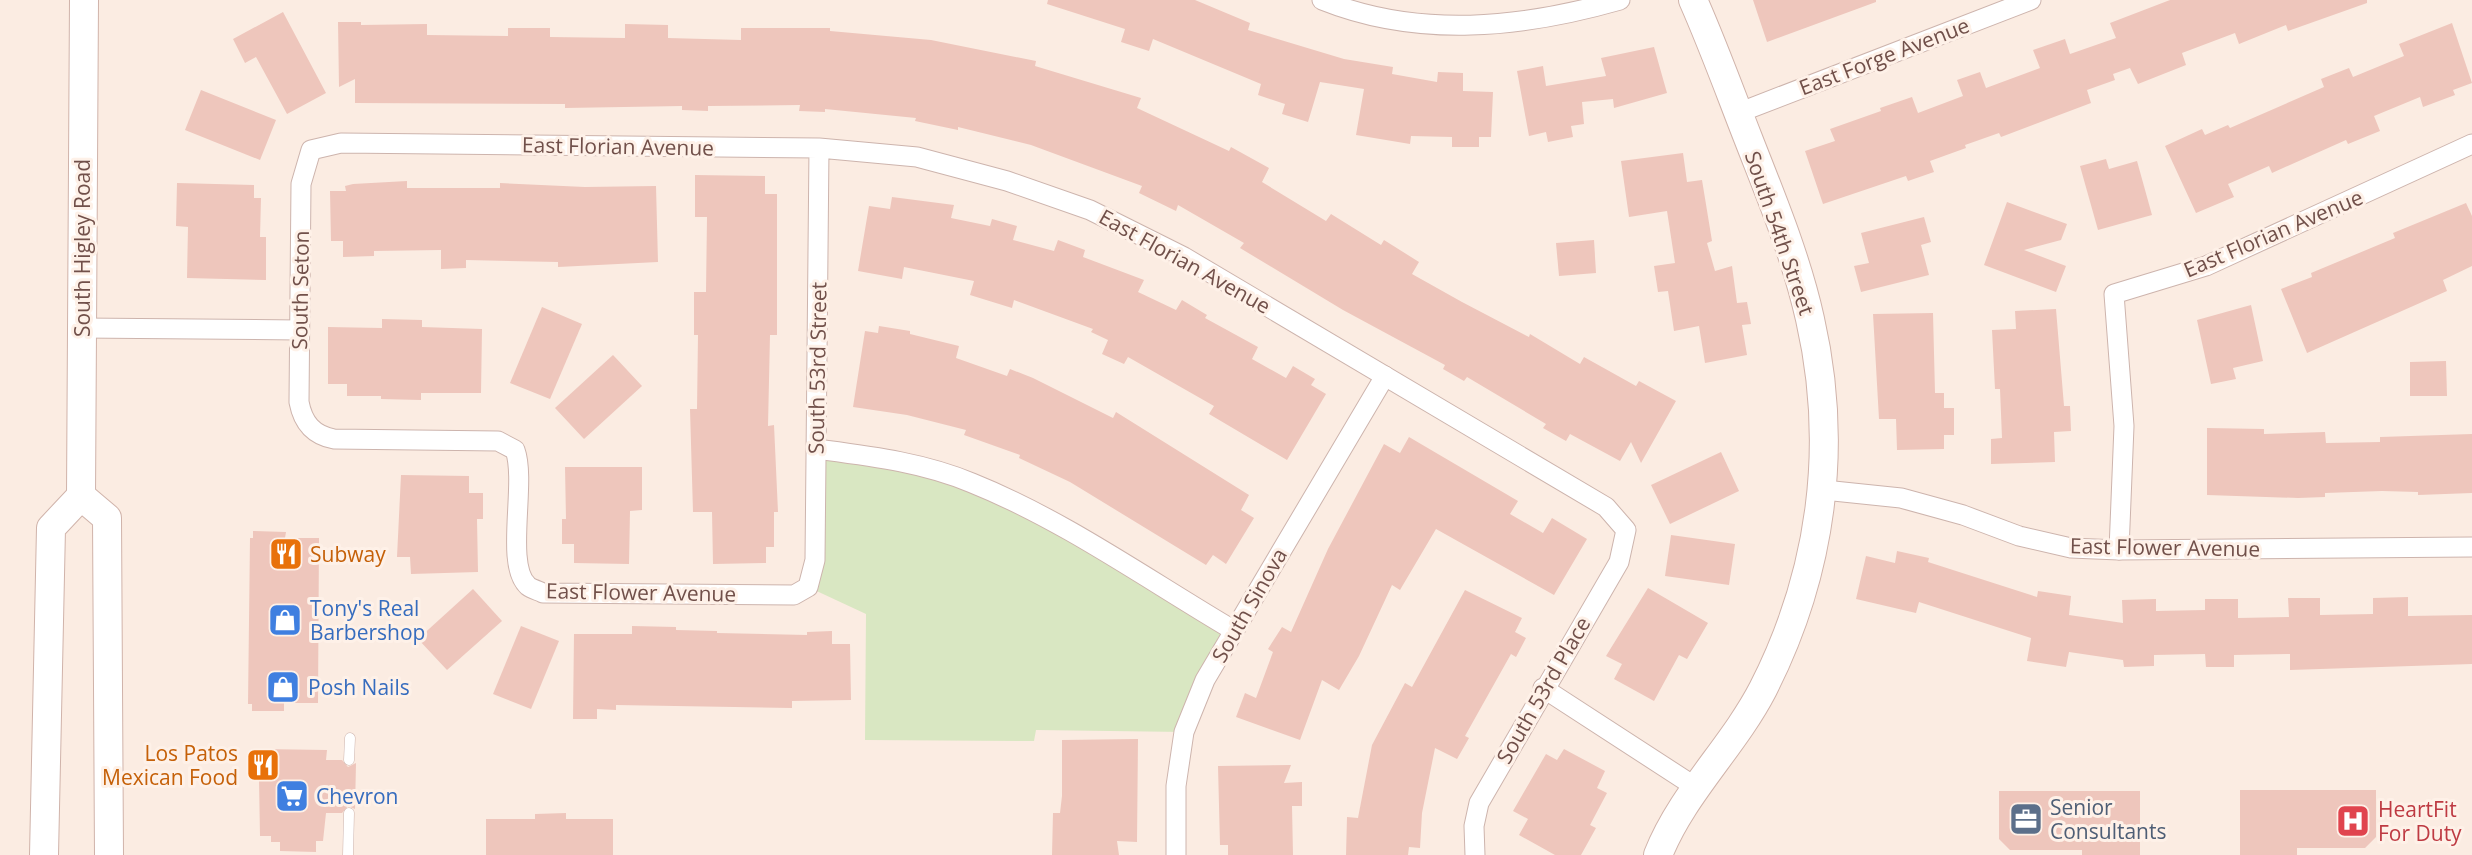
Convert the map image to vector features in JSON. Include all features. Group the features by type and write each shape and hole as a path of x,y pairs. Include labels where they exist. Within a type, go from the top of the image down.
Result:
{"main road":[{"name":"South Higley Road","path":"81,496 84,0"},
{"name":"South 54th Street","path":"1658,855 1697,788 1762,691 1803,596 1824,490 1823,396 1810,318 1783,226 1693,0"},
{"path":"44,855 51,528 81,496 107,518 109,855"}],"street":[{"path":"1322,0 1339,7 1416,24 1494,26 1567,15 1619,0"},
{"name":"East Forge Avenue","path":"1738,113 2031,0"},
{"name":"East Florian Avenue","path":"311,150 341,143 819,148 916,157 1007,181 1090,210 1184,257 1606,507 1626,530"},
{"name":"East Florian Avenue","path":"2119,550 2123,426 2114,294 2206,266 2472,144"},
{"name":"South 53rd Street","path":"808,587 815,560 819,148"},
{"name":"South Seton","path":"311,150 301,184 299,330 299,402 302,416 311,429"},
{"path":"81,328 299,330"},
{"name":"South Sinova","path":"1176,855 1177,786 1184,732 1205,680 1385,376"},
{"name":"East Flower Avenue","path":"311,429 320,436 334,439 498,441 515,450 520,465 518,559 521,576 529,587 543,593 794,595 808,587"},
{"path":"816,449 893,459 971,482 1047,519 1233,630"},
{"name":"East Flower Avenue","path":"1824,490 1901,498 2019,536 2071,548 2119,550 2472,547"},
{"name":"South 53rd Place","path":"1475,855 1474,826 1479,803 1543,688 1619,562 1626,530"},
{"path":"1543,688 1697,788"}],"lane":[{"path":"349,760 350,738"},
{"path":"348,855 349,813"}],"green space":[{"path":"816,449 971,482 1233,630 1184,732 1036,730 1034,741 865,740 866,614 808,587"}],"building":[{"path":"1048,0 1195,0 1250,23 1248,30 1344,59 1393,67 1392,74 1437,82 1438,72 1463,73 1463,91 1493,92 1491,137 1479,137 1479,147 1452,147 1452,137 1411,136 1410,144 1356,135 1364,89 1320,82 1308,122 1282,114 1285,104 1258,95 1261,84 1153,39 1149,51 1121,42 1125,29 1047,4"},
{"path":"1753,0 1876,0 1876,2 1767,42"},
{"path":"2170,0 2367,0 2367,3 2288,31 2286,25 2239,44 2235,33 2182,53 2186,65 2138,84 2130,68 2113,74 2115,80 2087,90 2091,103 2001,137 1999,133 1965,145 1966,148 1930,161 1934,172 1908,181 1906,176 1823,204 1805,151 1835,141 1830,129 1912,97 1918,113 1963,96 1957,80 1980,72 1986,88 2040,68 2033,50 2065,39 2070,54 2116,38 2110,23"},
{"path":"283,12 326,93 287,114 256,57 245,63 233,39"},
{"path":"338,22 361,22 361,25 427,24 427,35 508,36 508,28 550,28 550,37 625,38 625,24 668,25 668,38 741,40 741,28 830,28 830,31 931,40 1036,61 1035,66 1141,98 1137,108 1229,151 1231,147 1269,168 1262,182 1326,221 1331,214 1381,245 1384,240 1419,262 1412,274 1529,337 1530,334 1580,364 1584,357 1636,386 1639,381 1676,401 1641,463 1631,442 1620,461 1570,434 1566,441 1543,428 1546,424 1467,377 1464,381 1443,369 1445,365 1343,310 1240,248 1244,243 1178,205 1176,211 1139,193 1142,186 1031,145 958,127 958,130 915,121 916,118 825,109 825,112 799,111 800,105 708,106 708,111 682,110 682,106 565,108 565,104 355,103 355,79 339,87"},
{"path":"2452,23 2472,83 2453,90 2455,95 2423,107 2420,97 2374,116 2380,131 2348,144 2346,140 2272,173 2269,166 2228,184 2234,197 2196,213 2165,146 2202,129 2205,135 2228,125 2230,128 2324,87 2321,79 2349,68 2353,77 2404,56 2399,44"},
{"path":"1654,47 1667,93 1614,108 1613,99 1582,102 1584,124 1571,126 1573,137 1548,142 1546,132 1529,136 1517,71 1543,66 1546,86 1606,76 1601,58"},
{"path":"201,90 276,120 260,160 185,130"},
{"path":"1683,153 1687,182 1702,180 1712,241 1707,243 1715,271 1732,266 1737,303 1747,302 1751,324 1742,325 1747,355 1705,363 1699,326 1674,331 1668,291 1658,292 1654,266 1675,263 1667,211 1629,217 1621,161"},
{"path":"2106,159 2109,169 2137,161 2152,215 2098,230 2080,166"},
{"path":"695,175 765,176 765,194 777,194 777,335 770,335 768,426 774,425 778,512 774,512 774,547 766,547 766,563 713,564 712,512 693,512 690,409 697,409 698,335 694,335 694,292 706,292 707,217 695,217"},
{"path":"407,181 407,188 500,188 500,183 585,187 656,186 658,262 558,267 558,262 466,260 466,268 441,269 441,250 374,251 374,256 343,257 343,241 331,241 330,191 346,191 345,186 353,184"},
{"path":"177,183 254,185 254,198 261,198 260,237 266,237 266,280 187,278 188,227 176,226"},
{"path":"892,197 954,205 951,218 990,226 992,219 1017,226 1013,240 1054,251 1058,240 1085,250 1083,257 1144,280 1138,292 1176,310 1182,300 1207,315 1205,318 1258,347 1252,359 1286,378 1293,366 1315,379 1311,385 1326,394 1287,460 1209,414 1214,406 1128,357 1124,364 1102,354 1108,340 1091,332 1093,329 1014,300 1012,308 970,295 974,281 904,267 902,279 858,271 869,206 890,209"},
{"path":"2007,202 2067,224 2061,240 2024,250 2066,266 2056,292 1984,265"},
{"path":"2466,203 2472,216 2472,266 2443,280 2447,291 2307,353 2281,289 2312,277 2311,273 2395,238 2393,233"},
{"path":"1924,217 1931,242 1921,245 1929,275 1861,292 1854,266 1869,263 1861,233"},
{"path":"1594,240 1596,273 1559,276 1556,243"},
{"path":"2251,305 2263,361 2233,368 2236,379 2211,384 2197,320"},
{"path":"542,307 582,324 550,399 510,383"},
{"path":"2056,309 2064,406 2070,406 2071,431 2054,432 2055,462 1991,464 1991,439 2002,438 2000,389 1995,389 1992,330 2016,329 2015,311"},
{"path":"1933,313 1935,393 1944,393 1944,408 1954,408 1954,435 1944,435 1944,449 1897,450 1896,419 1879,419 1873,314"},
{"path":"382,319 422,320 422,327 482,329 481,393 421,393 421,400 381,399 381,396 347,396 347,384 328,384 328,327 382,328"},
{"path":"879,326 910,331 910,334 959,346 956,358 1007,376 1010,369 1113,418 1116,412 1249,495 1241,510 1254,518 1226,564 1213,555 1206,565 1070,482 1019,458 1020,455 964,435 966,430 907,415 853,407 865,331 878,333"},
{"path":"613,355 642,386 584,439 555,408"},
{"path":"2446,361 2447,396 2410,396 2410,362"},
{"path":"2207,428 2264,429 2264,434 2325,432 2326,443 2380,442 2380,437 2472,434 2472,493 2418,495 2418,492 2382,491 2325,493 2325,497 2298,498 2207,495"},
{"path":"1409,437 1518,501 1510,514 1543,533 1552,518 1587,539 1554,595 1436,529 1400,590 1392,585 1359,656 1339,690 1322,680 1300,740 1236,717 1245,693 1256,698 1273,652 1268,649 1282,627 1291,632 1328,549 1384,444 1400,453"},
{"path":"1721,452 1739,491 1670,524 1651,485"},
{"path":"565,467 642,467 642,510 630,511 629,564 574,563 574,544 562,544 562,519 566,519"},
{"path":"401,475 469,476 469,493 483,493 483,519 477,519 478,572 411,574 410,557 397,557"},
{"path":"253,531 286,532 285,538 319,538 318,703 284,703 284,711 252,711 252,704 248,704 250,538 253,538"},
{"path":"1671,535 1735,544 1729,585 1665,576"},
{"path":"1897,551 1929,558 1928,562 2037,597 2038,591 2071,596 2069,615 2123,623 2122,600 2156,599 2156,611 2205,610 2205,599 2238,599 2238,618 2289,617 2288,598 2320,598 2320,615 2373,614 2373,598 2408,597 2408,616 2472,615 2472,664 2290,670 2290,654 2234,655 2234,667 2206,667 2205,654 2154,655 2154,666 2124,667 2123,660 2069,652 2066,667 2027,661 2031,638 1919,602 1916,613 1856,599 1866,556 1895,563"},
{"path":"1648,588 1708,623 1687,659 1679,655 1654,701 1614,679 1622,664 1606,656"},
{"path":"473,589 502,621 447,670 418,639"},
{"path":"1465,590 1522,618 1515,632 1526,638 1516,657 1511,654 1465,736 1469,738 1457,759 1435,748 1422,813 1420,848 1409,847 1408,855 1346,855 1347,817 1358,818 1372,745 1405,683 1412,687"},
{"path":"521,626 559,641 531,709 493,694"},
{"path":"632,626 676,627 676,630 717,633 807,635 807,632 832,631 832,644 850,644 851,700 792,701 792,708 616,705 616,710 597,709 597,719 573,719 574,634 632,634"},
{"path":"1138,739 1137,842 1117,841 1119,855 1052,855 1053,813 1060,813 1062,796 1062,740"},
{"name":"Chevron","path":"260,749 327,750 326,760 342,760 348,767 356,763 355,809 348,806 342,813 326,813 323,841 316,841 316,852 280,851 280,842 271,842 271,836 260,836 259,779 251,779 252,753 260,753"},
{"path":"1564,749 1605,771 1597,788 1607,793 1590,825 1596,828 1581,855 1555,855 1519,835 1528,819 1513,811 1546,754 1557,760"},
{"path":"1291,765 1284,783 1302,782 1302,806 1292,806 1293,855 1228,855 1228,845 1220,845 1218,766"},
{"path":"2240,790 2376,790 2376,837 2365,848 2297,848 2297,855 2240,855"},
{"path":"1999,791 2140,791 2140,855 2082,855 2082,850 2010,850 1999,839"},
{"path":"566,813 566,819 613,819 613,855 486,855 486,819 535,819 535,814"}],"place":[{"name":"Subway","path":"286,554"},
{"name":"Tony's Real Barbershop","path":"285,620"},
{"name":"Posh Nails","path":"283,687"},
{"name":"Los Patos Mexican Food","path":"263,765"},
{"name":"Chevron","path":"292,796"},
{"name":"Senior Consultants","path":"2026,819"},
{"name":"HeartFit For Duty","path":"2353,821"}]}
